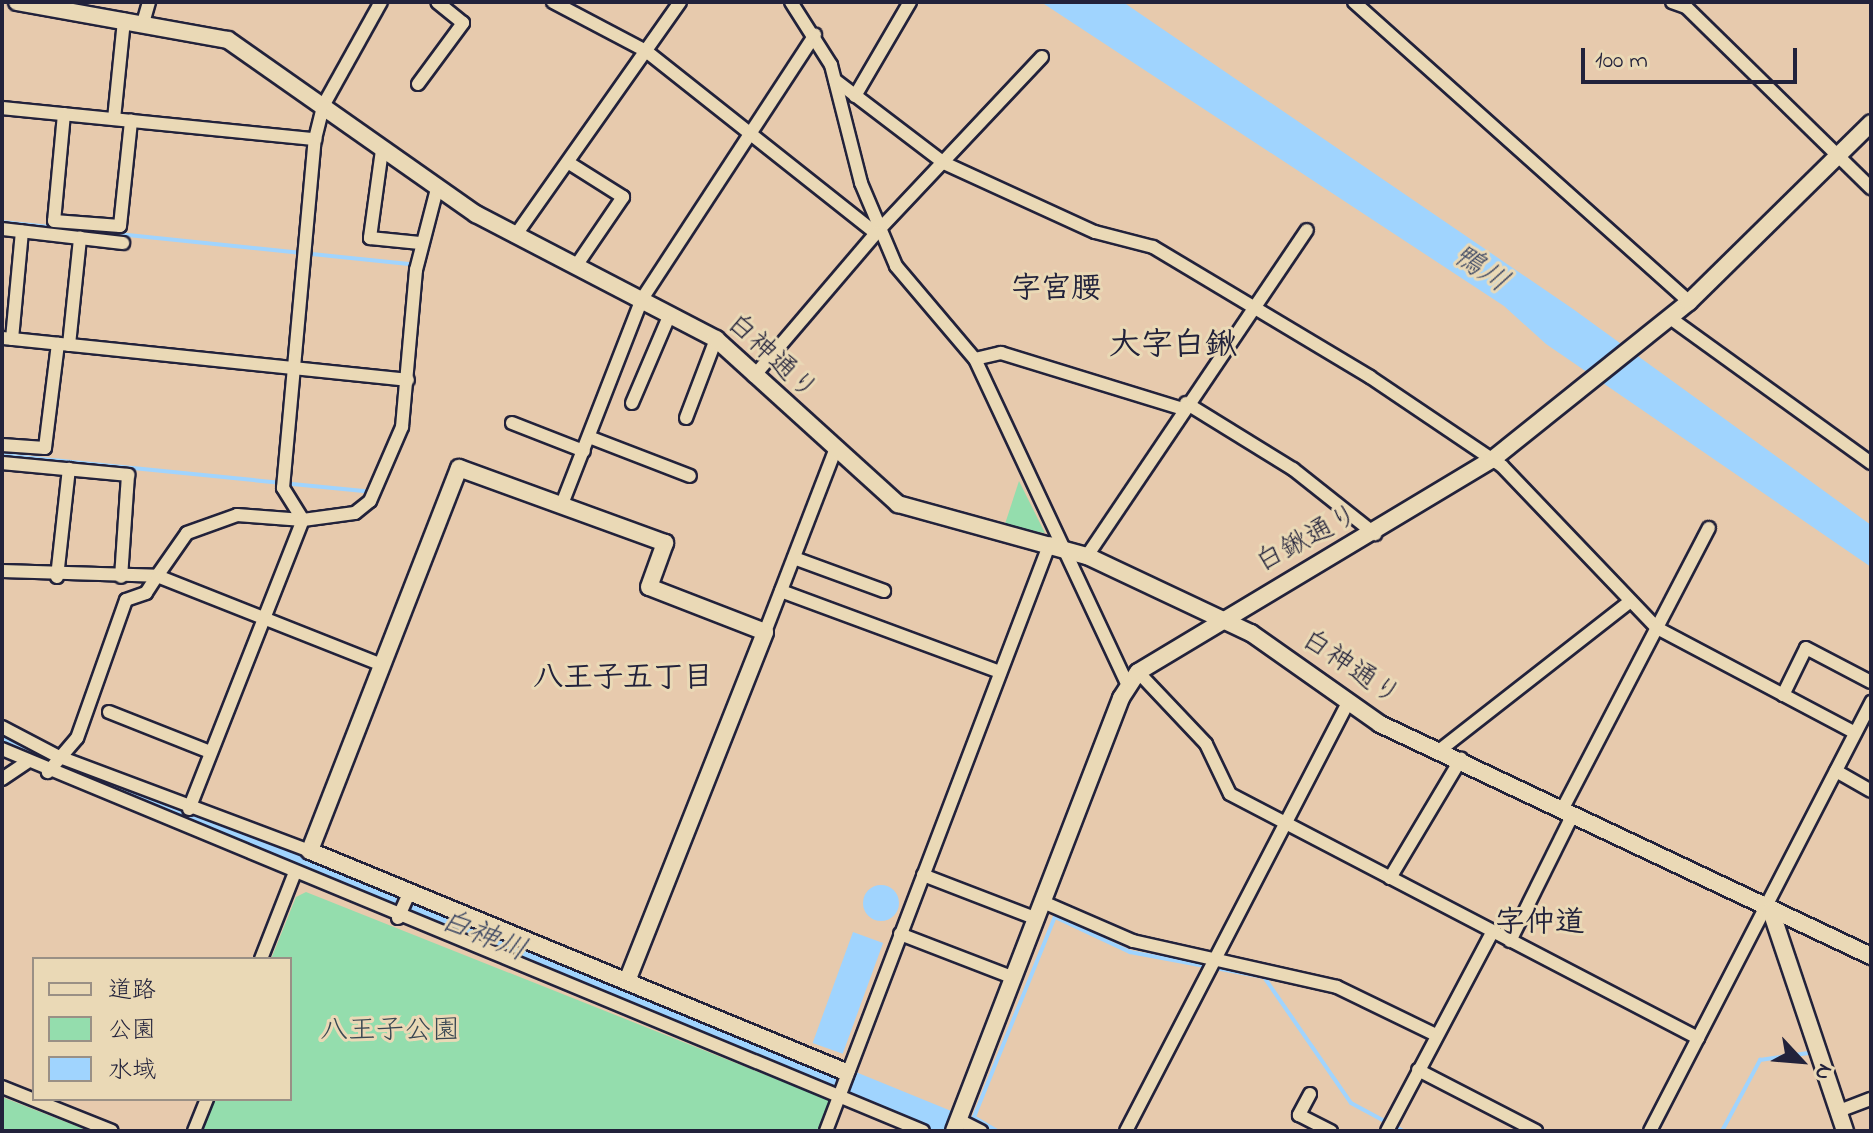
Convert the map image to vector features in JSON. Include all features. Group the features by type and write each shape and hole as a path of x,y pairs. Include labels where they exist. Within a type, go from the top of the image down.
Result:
{"street":[{"name":"白神通り","path":"17,2 228,40 437,189 515,236 716,339 834,453 898,504 1054,544 1087,556 1270,645 1348,703 1440,750 1871,956"},
{"path":"143,23 149,2"},
{"path":"303,520 283,488 315,139 323,106 381,2"},
{"path":"418,84 463,23 437,2"},
{"path":"553,2 646,51 879,231"},
{"path":"515,236 680,2"},
{"path":"791,2 815,35 835,80 879,231 896,266 975,359 1054,544 1133,678 1206,744 1230,794 1698,1038"},
{"path":"855,96 910,2"},
{"path":"1354,2 1689,302"},
{"path":"1672,2 1688,4 1835,158 1871,188"},
{"path":"114,119 124,20"},
{"path":"562,504 642,299 815,35"},
{"path":"754,376 879,231 1042,57"},
{"path":"835,80 944,163 1095,232 1153,247 1253,305 1493,459 1627,604 1657,628 1855,733"},
{"path":"2,108 315,139"},
{"path":"64,114 54,221 120,226 131,121"},
{"name":"白鍬通り","path":"1133,678 1217,620 1375,534 1493,459 1689,302 1871,123"},
{"path":"382,150 370,238 420,243"},
{"path":"569,163 623,197 576,266"},
{"path":"48,772 57,756 77,738 94,698 126,600 146,593 187,533 237,515 303,520 355,513 370,501 393,461 408,380 420,243 437,189"},
{"path":"96,240 98,224"},
{"path":"2,229 123,243"},
{"path":"1087,556 1253,305 1307,230"},
{"path":"22,231 7,338 408,380"},
{"path":"2,445 45,448 80,238"},
{"path":"632,403 670,314"},
{"path":"1666,321 1871,463"},
{"path":"686,418 716,339"},
{"path":"975,359 1001,353 1185,406 1293,469 1375,534"},
{"path":"512,423 584,451"},
{"path":"589,437 690,476"},
{"path":"623,994 834,453"},
{"path":"2,463 128,475 121,577"},
{"path":"310,851 459,468 665,543 649,587 765,632"},
{"path":"57,577 69,469"},
{"path":"190,809 303,520"},
{"path":"1510,941 1567,813 1709,528"},
{"path":"826,1131 1000,672 1054,544"},
{"path":"794,558 884,591"},
{"path":"2,571 57,577 157,576 382,665"},
{"path":"781,591 1000,672"},
{"path":"1440,750 1627,604"},
{"path":"1783,695 1806,648 1871,682"},
{"path":"981,1131 957,1124 1133,678"},
{"path":"1650,1131 1768,909 1871,702"},
{"path":"1126,1131 1288,825 1348,703"},
{"path":"109,712 210,752"},
{"path":"2,727 57,756 190,809 310,851 623,994 842,1083 923,1131"},
{"path":"2,749 48,772 294,875 623,994 842,1083"},
{"path":"1390,878 1461,759"},
{"path":"2,779 27,762"},
{"path":"1836,771 1871,791"},
{"path":"262,957 294,875"},
{"path":"923,875 1037,919"},
{"path":"399,915 407,896"},
{"path":"1043,902 1133,941 1337,987 1436,1035"},
{"path":"1768,909 1845,1131"},
{"path":"1387,1131 1493,931"},
{"path":"900,934 1014,978"},
{"path":"1418,1070 1536,1131"},
{"path":"2,1087 32,1099"},
{"path":"1310,1094 1299,1115 1331,1131"},
{"path":"1839,1111 1871,1099"},
{"path":"37,1101 112,1131"},
{"path":"194,1131 206,1101"}],"green space":[{"path":"1019,481 1045,533 1004,527"},
{"name":"八王子公園","path":"306,892 829,1100 822,1131 203,1131 214,1101 292,1101 292,957 272,957 296,897"},
{"path":"2,1097 89,1131 2,1131"}],"water":[{"name":"鴨川","path":"1041,2 1123,2 1573,309 1871,525 1871,567 1546,344 1504,306"},
{"path":"881,885 894,890 899,903 894,916 881,921 868,916 863,903 868,890"},
{"path":"853,932 883,943 843,1054 813,1043"}],"waterway":[{"path":"2,222 409,264"},
{"path":"2,455 371,492"},
{"name":"白神川","path":"2,738 966,1131"},
{"path":"997,1131 974,1117 1055,917 1130,952 1264,977 1351,1103 1403,1131"},
{"path":"1722,1131 1760,1060 1808,1053"}],"district":[{"name":"字宮腰","path":"1056,290"},
{"name":"大字白鍬","path":"1173,347"},
{"name":"八王子五丁目","path":"623,679"},
{"name":"字仲道","path":"1540,924"}]}
